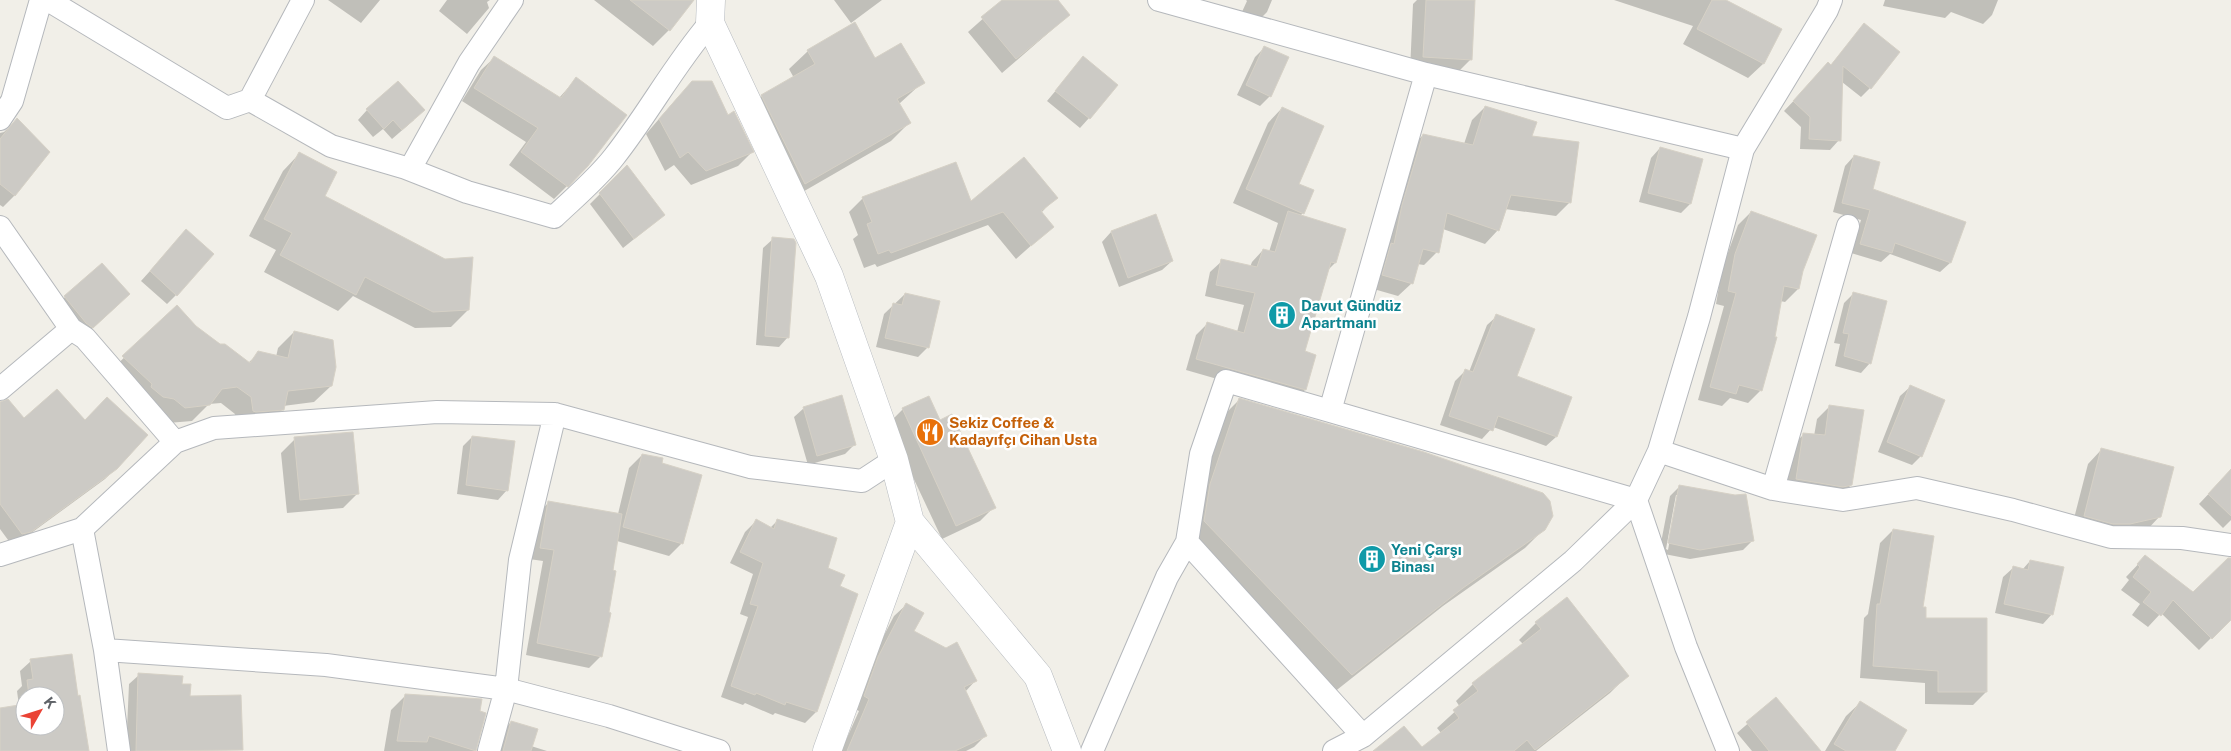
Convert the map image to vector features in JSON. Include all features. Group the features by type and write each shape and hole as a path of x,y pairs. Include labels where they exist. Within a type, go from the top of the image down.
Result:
{"street":[{"path":"0,119 12,101 41,0"},
{"path":"48,0 227,108 250,100 303,0"},
{"path":"410,170 469,63 512,0"},
{"path":"1159,0 1426,74 1743,148"},
{"path":"1334,751 1363,736 1573,560 1636,500 1660,451 1699,317 1743,148 1827,10 1831,0"},
{"path":"250,100 331,146 410,170 467,192 554,217 613,159 653,104 692,44 710,12"},
{"path":"710,12 829,276 894,460 910,522 1038,676 1068,751"},
{"path":"1330,411 1426,74"},
{"path":"1773,489 1848,226"},
{"path":"0,227 71,329 85,338 175,442"},
{"path":"0,389 71,329"},
{"path":"1092,751 1167,577 1187,542 1202,454 1226,381 1636,500"},
{"path":"0,556 82,529 175,442 214,428 437,412 555,414 750,468 862,481 894,460"},
{"path":"489,751 506,690 520,560 555,414"},
{"path":"1660,451 1773,489 1844,500 1917,488 2013,510 2111,537 2229,541"},
{"path":"1636,500 1686,647 1728,751"},
{"path":"827,751 910,522"},
{"path":"82,529 105,650 119,751"},
{"path":"1187,542 1363,736"},
{"path":"105,650 326,665 506,690 609,716 718,751"}],"building":[{"path":"630,0 694,0 670,31"},
{"path":"1002,0 1058,0 1070,15 1016,59 981,17"},
{"path":"1426,0 1475,0 1472,60 1423,57"},
{"path":"1712,0 1726,0 1782,29 1764,64 1697,29"},
{"path":"855,22 875,58 901,43 925,83 897,99 911,123 805,184 761,95 815,64 807,50"},
{"path":"1864,23 1900,52 1871,89 1843,66 1841,141 1809,139 1810,117 1793,101 1828,62 1831,65"},
{"path":"1264,46 1289,57 1271,97 1246,85"},
{"path":"494,56 561,98 576,77 627,115 588,166 568,187 521,152 538,128 474,88"},
{"path":"1083,56 1118,85 1090,119 1055,91"},
{"path":"398,81 425,110 402,130 393,120 384,129 366,109"},
{"path":"692,81 712,81 728,115 734,111 754,152 706,171 688,152 680,158 659,119"},
{"path":"1485,106 1537,122 1532,136 1579,142 1571,203 1511,195 1499,231 1447,213 1439,253 1423,249 1413,284 1382,275 1391,243 1394,244 1402,205 1423,134 1473,145"},
{"path":"1282,107 1324,126 1299,184 1314,190 1304,214 1246,189"},
{"path":"17,118 50,152 15,196 0,184 0,139"},
{"path":"1660,147 1703,159 1691,204 1648,193"},
{"path":"299,152 337,172 325,196 445,259 473,257 469,310 433,312 365,277 356,295 280,255 292,233 264,219"},
{"path":"1854,155 1880,162 1873,189 1966,222 1951,263 1895,243 1892,253 1860,244 1870,210 1842,203"},
{"path":"1024,157 1058,198 1041,211 1054,227 1031,246 1003,212 891,253 889,250 878,254 867,224 872,222 862,197 956,162 971,201"},
{"path":"627,165 665,215 634,239 599,193"},
{"path":"1288,211 1346,229 1336,263 1331,262 1305,351 1316,355 1306,390 1196,359 1207,322 1244,333 1255,293 1216,285 1221,259 1257,267 1263,249 1275,252"},
{"path":"1751,211 1817,235 1803,271 1799,289 1784,286 1775,337 1777,337 1762,391 1739,385 1736,394 1710,387 1736,293 1728,291 1735,254"},
{"path":"1156,214 1173,261 1128,278 1111,231"},
{"path":"186,229 214,254 177,296 150,271"},
{"path":"772,237 794,239 796,243 789,338 765,336"},
{"path":"102,263 130,294 93,328 86,323 64,296"},
{"path":"1853,292 1887,301 1871,364 1844,356 1849,334 1843,333"},
{"path":"905,293 940,301 929,348 885,338 893,303 902,305"},
{"path":"177,305 196,326 220,344 225,344 250,363 258,351 288,358 294,331 333,340 336,367 332,386 288,391 284,410 256,412 253,411 251,397 237,387 222,389 210,405 185,408 174,399 163,397 122,356"},
{"path":"1496,314 1535,329 1517,376 1572,397 1557,437 1498,416 1493,431 1449,416 1465,369 1473,372"},
{"path":"1910,385 1945,400 1922,457 1887,442"},
{"path":"57,389 85,420 107,397 148,435 117,469 31,532 22,534 0,504 0,402 8,399 24,418"},
{"path":"842,395 856,445 817,456 803,407"},
{"path":"929,396 940,420 952,414 996,508 956,526 902,408"},
{"name":"Yeni Çarşı Binası","path":"1239,398 1424,452 1543,493 1550,501 1553,516 1545,530 1463,588 1352,675 1204,521 1210,484"},
{"path":"1829,405 1864,410 1852,485 1843,487 1796,479 1803,433 1825,435"},
{"path":"353,432 359,494 300,500 294,437"},
{"path":"472,436 515,441 508,491 466,485"},
{"path":"2101,448 2174,467 2161,517 2130,524 2113,524 2084,516"},
{"path":"642,454 663,458 662,463 702,475 683,544 623,527"},
{"path":"2231,469 2231,516 2208,494"},
{"path":"1679,485 1735,495 1746,494 1754,541 1700,550 1668,543"},
{"path":"548,501 622,514 613,570 616,571 609,612 611,613 602,657 537,643 554,550 540,548"},
{"path":"756,519 774,529 777,519 837,538 828,568 845,575 840,586 858,594 817,712 786,702 785,705 756,693 755,695 731,686 758,606 750,604 763,563 740,552"},
{"path":"1893,529 1934,536 1923,607 1926,607 1926,618 1987,618 1987,692 1938,692 1938,671 1873,666 1877,604 1880,604"},
{"path":"2145,555 2193,592 2228,558 2231,558 2231,620 2212,639 2173,600 2161,616 2143,602 2151,592 2133,577 2140,567 2137,564"},
{"path":"2030,560 2064,567 2053,615 2004,604 2013,566 2028,570"},
{"path":"1567,597 1629,676 1535,750 1527,740 1514,751 1373,751 1404,726 1422,747 1459,718 1453,710 1478,691 1472,683 1541,629 1535,622"},
{"path":"906,603 924,613 914,631 946,648 957,642 977,681 964,687 987,736 955,751 847,751 869,699 864,696 878,657"},
{"path":"72,654 89,751 0,751 0,708 15,706 15,736 65,736 65,686 28,686 27,680 33,679 30,659"},
{"path":"138,673 183,676 182,684 191,684 190,696 241,695 243,750 136,751"},
{"path":"405,694 482,699 480,711 486,713 476,751 429,736 427,742 397,741"},
{"path":"1776,697 1821,751 1769,751 1746,722"},
{"path":"1860,701 1907,730 1895,751 1846,751 1834,744"},
{"path":"511,721 538,729 531,751 503,751"}],"place":[{"name":"Davut Gündüz Apartmanı","path":"1282,315"},
{"name":"Sekiz Coffee & Kadayıfçı Cihan Usta","path":"930,432"},
{"name":"Yeni Çarşı Binası","path":"1372,559"}]}
